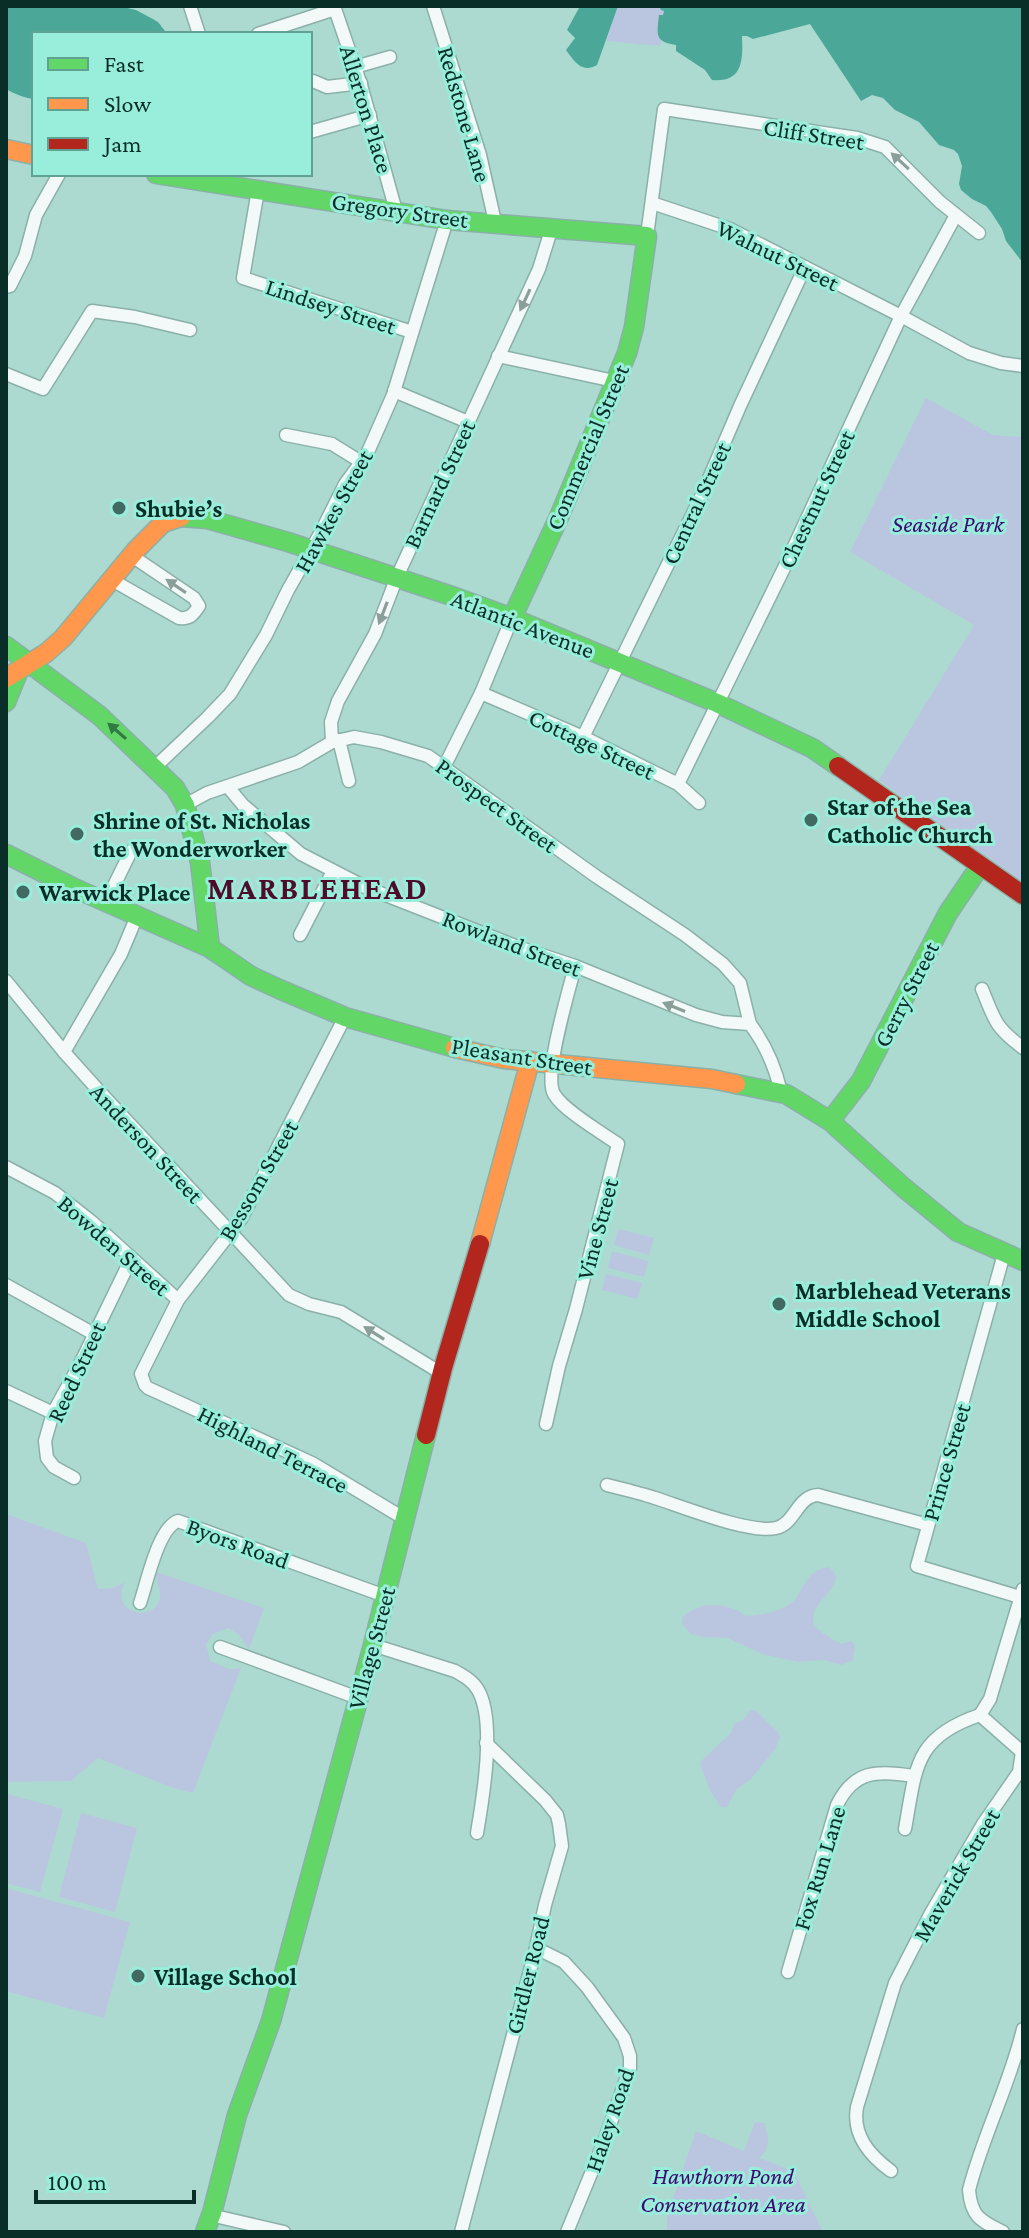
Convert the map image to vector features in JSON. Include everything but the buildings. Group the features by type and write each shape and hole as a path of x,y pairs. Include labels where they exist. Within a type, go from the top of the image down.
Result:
{"main road":[{"path":"6,149 32,155"},
{"name":"Gregory Street","path":"174,176 248,184 447,220 647,236"},
{"name":"Commercial Street","path":"512,618 559,517 627,353 634,327 647,236"},
{"name":"Atlantic Avenue","path":"19,670 63,638 163,523 178,517 207,519 397,577 512,618 717,703 812,748 1023,895"},
{"path":"6,646 19,670 100,716 175,788 185,805 200,862 210,948"},
{"path":"6,702 19,670"},
{"name":"Pleasant Street","path":"6,854 210,948 251,976 345,1017 463,1050 552,1064 712,1079 781,1092 830,1121 958,1232 1023,1261"},
{"name":"Gerry Street","path":"830,1121 861,1081 948,913 980,866"},
{"name":"Village Street","path":"205,2232 237,2115 271,2021 373,1645 441,1373 530,1061"}],"street":[{"path":"190,6 198,32"},
{"name":"Redstone Lane","path":"433,6 480,155 495,222"},
{"path":"264,32 335,7"},
{"name":"Allerton Place","path":"335,7 361,83 396,211"},
{"path":"355,67 390,57"},
{"path":"312,81 327,87 361,83"},
{"name":"Cliff Street","path":"664,109 857,138 885,147 979,233"},
{"name":"Commercial Street","path":"647,236 664,109"},
{"path":"312,131 370,115"},
{"path":"6,287 10,286 25,256 36,215 58,176"},
{"name":"Lindsey Street","path":"248,184 243,278 412,332"},
{"name":"Walnut Street","path":"652,203 730,229 969,353 1023,366"},
{"name":"Chestnut Street","path":"678,784 785,566 901,316 956,215"},
{"name":"Hawkes Street","path":"155,767 230,694 266,635 345,484 367,454 394,391 447,220"},
{"name":"Barnard Street","path":"335,741 331,722 338,701 375,634 397,577 539,269 552,227"},
{"name":"Central Street","path":"583,737 701,497 805,267"},
{"path":"6,374 43,389 92,311 190,330"},
{"path":"498,356 614,381"},
{"path":"394,391 468,422"},
{"path":"286,435 332,444 361,462"},
{"path":"112,580 179,618 187,619 194,615 199,606 194,598 132,556"},
{"name":"Commercial Street","path":"444,767 481,693 512,618"},
{"name":"Cottage Street","path":"481,693 583,737 678,784 699,803"},
{"name":"Prospect Street","path":"335,741 354,737 428,756 719,960 740,983 750,1024"},
{"path":"185,805 207,793 298,762 335,741 349,781"},
{"name":"Rowland Street","path":"228,787 243,805 301,854 365,887 696,1015 722,1022 750,1024"},
{"path":"106,902 131,851"},
{"path":"300,935 333,871"},
{"path":"64,1052 121,954 137,916"},
{"path":"552,1064 575,966"},
{"name":"Anderson Street","path":"6,981 64,1052 289,1295 341,1312 441,1373"},
{"path":"982,989 996,1023 1023,1048"},
{"name":"Bessom Street","path":"142,1380 143,1370 178,1300 241,1219 345,1017"},
{"path":"750,1024 764,1042 781,1092"},
{"name":"Vine Street","path":"546,1424 618,1144 556,1098 551,1091 552,1064"},
{"name":"Bowden Street","path":"6,1167 55,1193 92,1222 178,1300"},
{"name":"Prince Street","path":"1004,1254 917,1566 1022,1593"},
{"name":"Reed Street","path":"74,1478 54,1467 47,1458 45,1441 53,1413 131,1259"},
{"path":"6,1285 94,1334"},
{"name":"Highland Terrace","path":"142,1380 148,1388 312,1463 406,1513"},
{"path":"6,1391 53,1413"},
{"path":"607,1485 752,1529 783,1526 803,1501 818,1495 928,1525"},
{"name":"Byors Road","path":"140,1603 162,1537 169,1526 178,1521 385,1596"},
{"path":"905,1829 913,1776 920,1760 934,1739 980,1715 990,1699 1022,1593"},
{"path":"373,1645 455,1671 477,1688 482,1698 486,1743 485,1782 477,1833"},
{"path":"220,1647 358,1698"},
{"name":"Maverick Street","path":"891,2171 868,2150 857,2131 855,2119 895,1983 983,1824 1019,1772 1022,1752 980,1715"},
{"name":"Girdler Road","path":"461,2232 562,1846 557,1815 486,1743"},
{"name":"Fox Run Lane","path":"788,1972 844,1790 865,1775 895,1773 913,1776"},
{"name":"Haley Road","path":"536,1948 564,1962 578,1976 618,2028 630,2056 630,2068 604,2142 567,2232"},
{"path":"1003,2232 975,2214 970,2204 969,2190 998,2102 1019,2064 1023,2029"},
{"path":"212,2213 284,2232"}],"green space":[{"path":"618,6 661,6 664,10 657,30 660,46 606,41"},
{"name":"Seaside Park","path":"926,398 993,435 1023,437 1023,882 879,780 974,625 850,552"},
{"path":"618,1229 654,1238 649,1255 614,1245"},
{"path":"612,1251 648,1261 644,1277 608,1268"},
{"path":"606,1274 642,1283 638,1299 602,1290"},
{"path":"6,1514 86,1543 98,1589 113,1588 125,1582 121,1593 123,1601 134,1612 150,1611 156,1606 160,1594 156,1572 264,1608 249,1649 238,1634 228,1628 213,1634 206,1644 210,1661 229,1669 241,1668 193,1793 98,1758 71,1781 6,1782"},
{"path":"828,1567 836,1580 816,1608 814,1624 822,1633 841,1644 852,1641 855,1647 853,1660 842,1665 824,1660 798,1662 762,1654 728,1638 691,1634 682,1624 682,1618 689,1612 705,1606 731,1608 746,1616 782,1609 796,1598 814,1573"},
{"path":"755,1710 780,1737 775,1749 751,1779 736,1790 727,1807 721,1807 710,1791 700,1762 732,1732 735,1724"},
{"path":"7,1794 63,1809 40,1892 6,1883"},
{"path":"81,1813 137,1828 115,1912 59,1897"},
{"path":"6,1888 130,1922 104,2018 6,1991"},
{"name":"Hawthorn Pond Conservation Area","path":"755,2122 764,2123 768,2138 766,2150 760,2158 794,2172 823,2232 667,2232 667,2216 696,2131 744,2151"}],"shaded area":[{"path":"6,6 119,6 151,18 165,31 32,32 32,98 6,89"},
{"path":"580,6 618,6 597,65 587,68 579,65 566,50 575,38 567,30"},
{"path":"659,6 1023,6 1023,263 986,206 961,190 962,166 958,154 939,145 919,122 895,110 883,98 872,95 861,101 810,24 753,39 742,36 741,61 735,74 730,78 712,80 705,70 676,51 676,45 660,39 659,15 663,15 664,11"}],"traffic: fast":[{"path":"169,176 447,220 647,236 634,327 627,353 559,517 512,618"},
{"path":"181,517 207,519 288,542 512,618 717,703 812,748 838,766"},
{"path":"6,646 100,716 175,788 185,805 200,862 210,948"},
{"path":"6,702 19,670"},
{"path":"6,854 210,948 251,976 279,989 345,1017 455,1048"},
{"path":"830,1121 861,1081 948,913 980,866"},
{"path":"736,1084 786,1094 830,1121 958,1232 1023,1261"},
{"path":"205,2232 237,2115 271,2021 373,1645 426,1435"}],"traffic: slow":[{"path":"6,149 32,155"},
{"path":"6,678 46,653 63,638 136,550 163,523 181,517"},
{"path":"455,1048 504,1059 736,1084"},
{"path":"480,1244 530,1061"}],"traffic: jam":[{"path":"838,766 1023,895"},
{"path":"426,1435 480,1244"}],"place":[{"name":"Shubie’s","path":"119,508"},
{"name":"Star of the Sea Catholic Church","path":"811,820"},
{"name":"Shrine of St. Nicholas the Wonderworker","path":"77,834"},
{"name":"Warwick Place","path":"23,892"},
{"name":"Marblehead Veterans Middle School","path":"779,1304"},
{"name":"Village School","path":"138,1976"}],"district":[{"name":"MARBLEHEAD","path":"318,888"}]}
